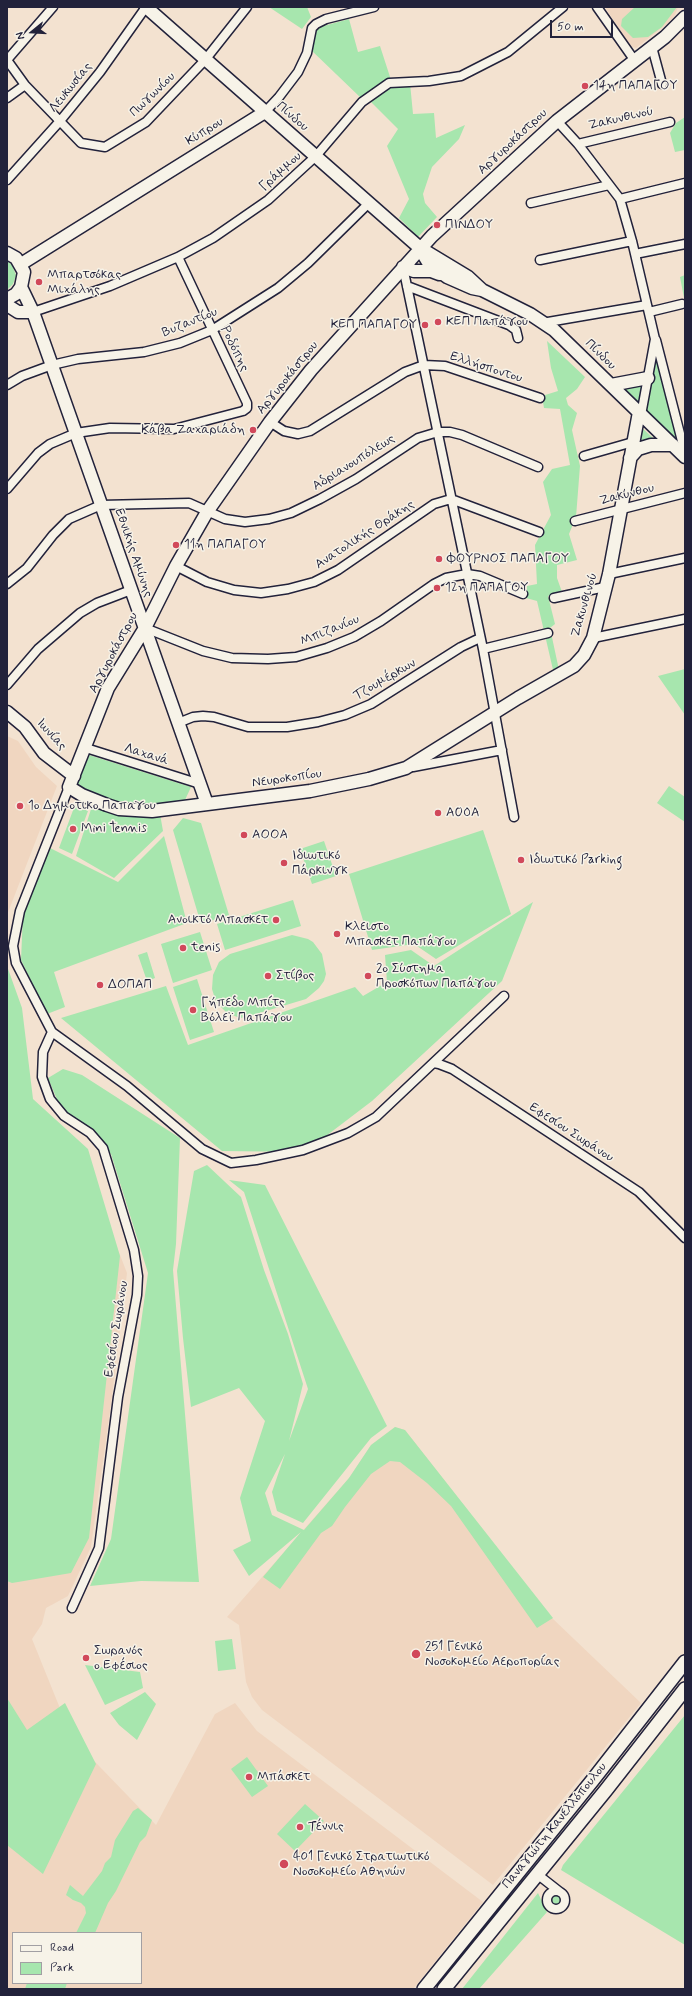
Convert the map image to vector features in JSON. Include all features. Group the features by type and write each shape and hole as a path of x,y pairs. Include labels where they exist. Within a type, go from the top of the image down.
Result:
{"main road":[{"name":"Παναγιώτη Κανελλόπουλου","path":"424,1989 592,1781 685,1662"},
{"name":"Παναγιώτη Κανελλόπουλου","path":"444,1989 685,1689"}],"street":[{"name":"Πωγωνίου","path":"53,7 8,60 25,85 81,143 105,147 146,122 205,60 247,7"},
{"name":"Πίνδου","path":"146,7 420,248 468,277 482,290 554,330 685,457"},
{"name":"Λευκωσίας","path":"7,180 60,121 100,72 146,7"},
{"name":"Κύπρου","path":"21,264 265,112 279,97 298,72 307,52 312,28 316,24 326,19 374,7"},
{"name":"Γράμμου","path":"33,312 110,286 178,257 242,220 268,200 316,156 362,102 389,83 429,81 461,76 508,52 564,7"},
{"path":"597,7 634,61"},
{"name":"Αργυροκάστρου","path":"72,781 108,688 144,628 176,566 207,512 270,422 311,370 420,248 557,121 652,47 685,17"},
{"path":"652,47 662,84"},
{"path":"7,98 25,85"},
{"name":"Ζακυνθινού","path":"495,712 574,666 584,655 593,638 609,574 633,442 648,378 655,339 632,241 620,199 578,144 557,121"},
{"name":"Ζακυνθινού","path":"578,144 670,122"},
{"path":"620,199 685,183"},
{"path":"531,203 609,185"},
{"name":"Βυζαντίου","path":"7,385 22,376 52,365 78,359 144,352 180,343 212,330 278,288 308,263 369,203"},
{"path":"540,260 632,241"},
{"path":"635,254 685,244"},
{"name":"Πίνδου","path":"420,248 421,253 429,264 446,277 472,288 482,290"},
{"path":"7,298 16,294 21,287 24,272 21,264 8,252"},
{"name":"Ροδόπης","path":"76,433 110,428 174,430 236,413 247,408 247,403 178,257"},
{"path":"403,267 414,271 431,271 446,277"},
{"path":"403,267 495,712 514,817"},
{"path":"407,286 509,325 516,330 518,338"},
{"name":"Εθνικής Αμύνης","path":"21,287 33,312 207,804"},
{"path":"542,322 682,304"},
{"path":"7,305 18,312 33,312"},
{"path":"655,339 685,453"},
{"path":"270,422 284,431 298,434 310,431 405,372 424,365"},
{"name":"Ελλήσποντου","path":"424,365 445,366 540,398"},
{"path":"611,385 648,378"},
{"path":"438,432 450,432 462,435 538,468"},
{"name":"Αδριανουπόλεως","path":"7,584 27,568 53,535 69,519 101,504 189,503 225,519 245,522 269,519 291,513 356,479 418,438 438,432"},
{"path":"7,489 38,453 50,444 76,433"},
{"path":"584,456 633,442"},
{"path":"630,458 638,449 651,445 673,445"},
{"name":"Ζακύνθου","path":"576,521 685,493"},
{"path":"451,499 539,532"},
{"name":"Ανατολικής Θράκης","path":"176,566 207,582 234,590 261,593 288,589 314,582 338,570 434,504 451,499"},
{"path":"609,574 685,558"},
{"path":"467,574 480,576 523,594"},
{"name":"Μπιζανίου","path":"144,628 203,651 232,658 268,660 296,657 327,648 354,637 381,621 434,584 446,578 467,574"},
{"path":"554,598 606,586"},
{"path":"7,685 38,649 80,613 97,603 131,590"},
{"path":"593,638 685,619"},
{"path":"482,649 548,633"},
{"name":"Τζουμέρκων","path":"178,723 193,717 203,716 214,717 248,727 287,727 318,722 345,715 371,704 461,647 480,638"},
{"name":"Ιωνίας","path":"7,712 25,727 44,753 72,781"},
{"name":"Νευροκοπίου","path":"72,781 94,801 119,809 152,811 310,791 369,779 406,768 495,712"},
{"name":"Λαχανά","path":"86,748 200,784"},
{"path":"406,768 502,750"},
{"path":"72,781 20,911 13,946 16,963 24,981 52,1032 127,1086 202,1149 231,1163 256,1160 303,1150 348,1133 376,1117 434,1064 504,996"},
{"name":"Εφεσίου Σωράνου","path":"52,1032 43,1052 42,1077 50,1099 64,1116 90,1133 104,1148 134,1250 138,1276 137,1295 118,1397 99,1548 72,1608"},
{"name":"Εφεσίου Σωράνου","path":"434,1064 439,1064 452,1069 639,1192 685,1238"},
{"path":"537,1874 560,1892"}],"shaded area":[{"path":"605,7 678,7 675,15 668,23 636,48 630,46"},
{"path":"7,736 18,741 36,767 57,786 7,915"},
{"path":"7,995 23,1099 80,1152 127,1273 111,1404 91,1547 68,1596 46,1608 42,1624 32,1639 72,1738 156,1825 215,1714 235,1703 257,1731 483,1902 413,1989 7,1989"},
{"name":"251 Γενικό Νοσοκομείο Αεροπορίας","path":"395,1427 405,1430 552,1618 641,1703 493,1885 262,1710 252,1697 246,1682 239,1625 227,1617 349,1478 371,1445"}],"green space":[{"path":"269,7 307,7 311,17 302,29"},
{"path":"635,7 677,7 662,27 648,37 633,38 621,26 622,19"},
{"path":"349,19 358,52 380,46 391,80 362,99 310,49 316,28"},
{"path":"410,83 413,114 434,113 436,138 465,125 459,139 432,167 423,194 425,203 437,217 418,237 399,218 409,199 387,146 398,129 368,99 390,84"},
{"path":"685,117 685,150 675,152 670,133 676,123"},
{"path":"7,261 12,265 16,275 13,284 7,290"},
{"path":"685,275 685,303 680,277"},
{"path":"547,341 585,377 577,389 566,398 568,405 577,413 572,430 580,466 576,517 569,534 577,560 557,565 557,578 562,592 548,596 555,624 550,628 559,670 554,674 537,601 526,598 527,586 537,584 535,545 551,515 543,482 552,469 570,465 560,409 544,408 542,396 558,391 551,368"},
{"path":"658,351 681,452 642,415"},
{"path":"645,383 638,411 614,388"},
{"path":"641,427 653,438 637,443"},
{"path":"685,669 685,715 658,676"},
{"path":"89,755 191,787 185,800 141,805 109,800 90,793 76,782"},
{"path":"669,786 685,797 685,822 657,803"},
{"name":"Mini Tennis","path":"75,805 88,811 72,854 59,848"},
{"path":"92,806 160,814 163,831 114,878 76,856"},
{"path":"183,818 201,823 229,915 201,924 173,830"},
{"path":"483,830 511,914 436,959 414,944 372,950 349,874"},
{"path":"164,836 187,923 54,972 65,1007 47,1014 21,960 23,914 48,847 118,882"},
{"path":"324,841 336,876 312,884 300,849"},
{"path":"293,900 301,926 225,950 217,924"},
{"path":"533,902 502,981 372,1101 305,1152 222,1151 61,1018 166,986 188,1045 355,987 363,996 387,982 385,955 411,950 434,966"},
{"path":"200,932 212,970 173,983 161,944"},
{"path":"292,935 308,939 313,942 322,954 326,974 324,981 319,988 306,999 246,1017 240,1018 227,1013 216,1002 212,989 213,975 219,962 230,954"},
{"path":"147,952 155,978 147,981 138,955"},
{"path":"7,966 22,1008 33,1099 88,1149 120,1256 89,1538 71,1573 12,1583 7,1581"},
{"name":"Γήπεδο Μπίτς Βόλεϊ Παπάγου","path":"197,979 214,1032 190,1040 173,987"},
{"path":"63,1069 82,1075 180,1138 176,1244 173,1270 199,1582 141,1581 90,1586 111,1539 148,1273 111,1154 64,1116 48,1078"},
{"path":"207,1165 241,1197 264,1270 288,1334 303,1384 289,1441 308,1389 244,1192 229,1180 265,1185 387,1426 371,1438 303,1523 277,1511 272,1492 285,1454 265,1493 272,1515 304,1530 349,1478 371,1445 395,1427 405,1430 553,1618 537,1628 451,1506 427,1483 400,1462 390,1461 371,1474 332,1526 321,1533 280,1589 263,1577 301,1532 249,1576 233,1550 251,1541 240,1498 265,1421 239,1388 191,1407 183,1338 177,1271 194,1171"},
{"path":"232,1639 236,1669 218,1671 215,1641"},
{"path":"85,1665 140,1672 143,1688 105,1705"},
{"path":"145,1692 156,1704 137,1740 119,1725 110,1713"},
{"path":"7,1698 27,1730 65,1703 96,1764 43,1874 7,1845"},
{"path":"685,1715 685,1945 561,1870 563,1865"},
{"name":"Μπάσκετ","path":"247,1757 268,1786 252,1797 231,1769"},
{"name":"Τέννις","path":"305,1804 324,1821 295,1851 277,1834"},
{"path":"138,1808 152,1820 146,1836 140,1842 116,1891 108,1903 95,1932 76,1932 86,1913 85,1907 81,1903 66,1895 70,1885 83,1896 102,1871 105,1863 111,1857 115,1840 133,1811"},
{"path":"538,1893 547,1912 479,1989 462,1989"},
{"path":"556,1895 560,1897 562,1901 560,1905 556,1907 552,1905 550,1901 552,1897"},
{"path":"27,1984 67,1984 65,1989 25,1989"}],"place":[{"name":"14η ΠΑΠΑΓΟΥ","path":"585,86"},
{"name":"ΠΙΝΔΟΥ","path":"437,225"},
{"name":"Μπαρτσόκας Μιχάλης","path":"39,282"},
{"name":"ΚΕΠ Παπάγου","path":"438,322"},
{"name":"ΚΕΠ ΠΑΠΑΓΟΥ","path":"425,325"},
{"name":"Κάβα Ζαχαριάδη","path":"253,430"},
{"name":"11η ΠΑΠΑΓΟΥ","path":"176,545"},
{"name":"ΦΟΥΡΝΟΣ ΠΑΠΑΓΟΥ","path":"439,559"},
{"name":"12η ΠΑΠΑΓΟΥ","path":"437,588"},
{"name":"1ο Δημοτικο Παπαγου","path":"20,806"},
{"name":"AOOA","path":"438,813"},
{"name":"Mini Tennis","path":"73,829"},
{"name":"ΑΟΟΑ","path":"244,835"},
{"name":"Ιδιωτικό Parking","path":"521,860"},
{"name":"Ιδιωτικό Πάρκινγκ","path":"284,863"},
{"name":"Ανοικτό Μπασκετ","path":"276,920"},
{"name":"Κλειστο Μπασκετ Παπάγου","path":"337,934"},
{"name":"tenis","path":"183,948"},
{"name":"Στίβος","path":"268,976"},
{"name":"2ο Σύστημα Προσκόπων Παπάγου","path":"368,976"},
{"name":"ΔΟΠΑΠ","path":"100,985"},
{"name":"Γήπεδο Μπίτς Βόλεϊ Παπάγου","path":"193,1010"},
{"name":"251 Γενικό Νοσοκομείο Αεροπορίας","path":"416,1654"},
{"name":"Σωρανός ο Εφέσιος","path":"86,1658"},
{"name":"Μπάσκετ","path":"249,1777"},
{"name":"Τέννις","path":"300,1827"},
{"name":"401 Γενικό Στρατιωτικό Νοσοκομείο Αθηνών","path":"284,1864"}]}
